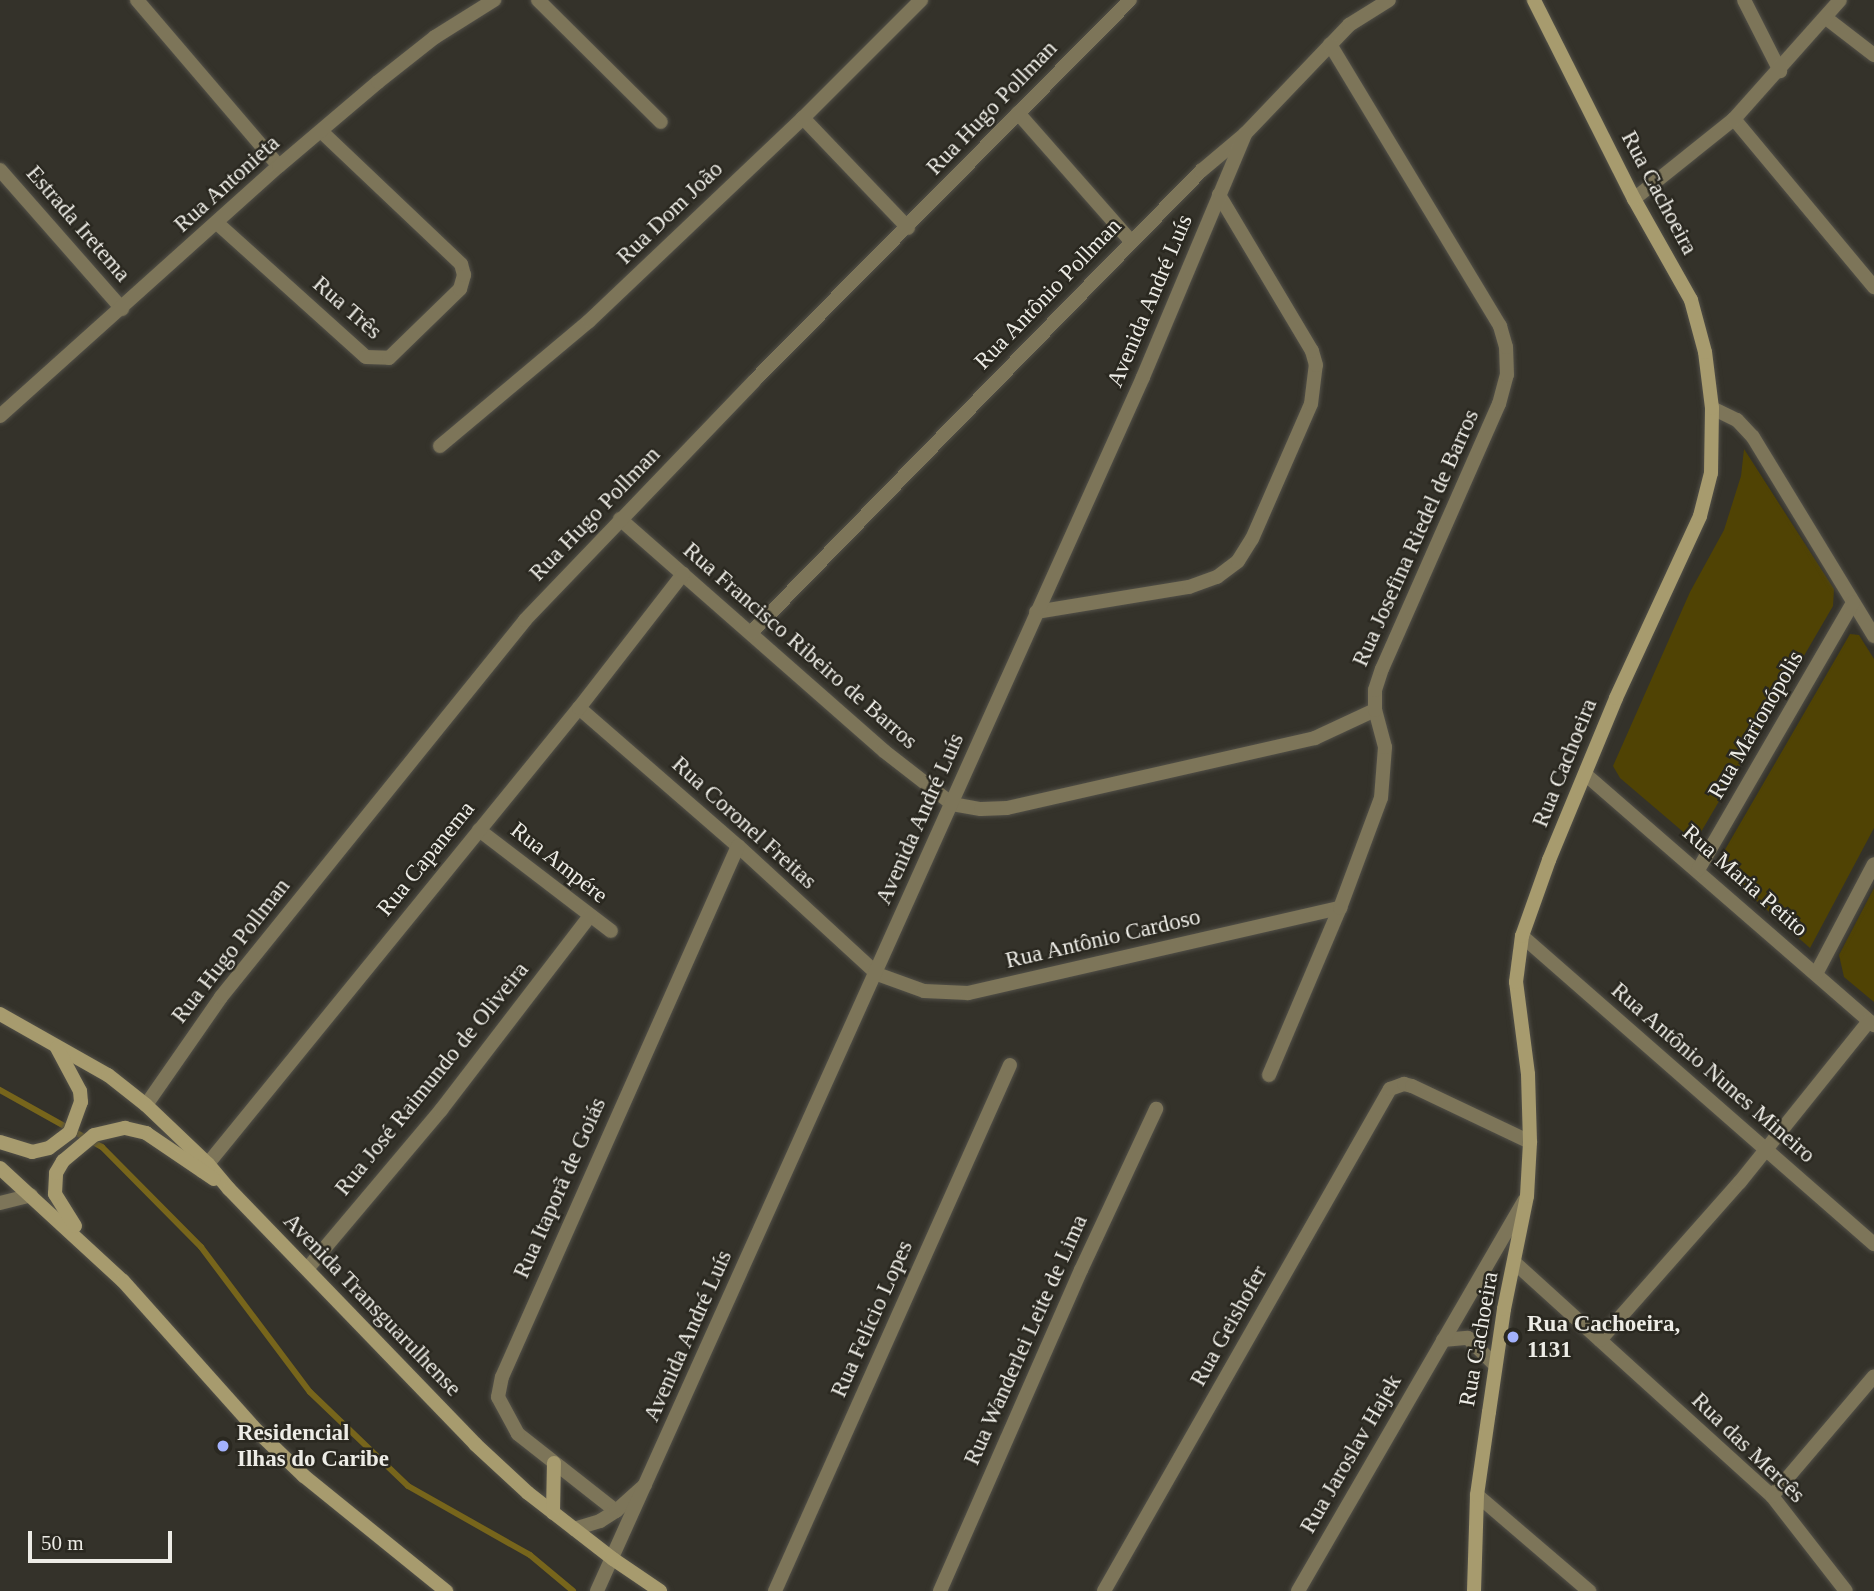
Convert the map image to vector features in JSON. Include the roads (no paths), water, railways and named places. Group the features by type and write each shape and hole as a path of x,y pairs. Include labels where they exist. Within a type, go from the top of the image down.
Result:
{"main road":[{"name":"Rua Cachoeira","path":"1474,1591 1478,1495 1495,1365 1527,1196 1531,1142 1528,1074 1516,982 1522,936 1585,774 1700,516 1711,473 1712,408 1704,352 1691,300 1634,199 1534,0"},
{"path":"0,1014 108,1075 146,1105 205,1168"},
{"path":"0,1142 32,1152 49,1148 70,1132 81,1102 80,1091 56,1047"},
{"path":"93,1251 59,1205 54,1183 63,1161 94,1135 125,1128 146,1133 205,1168"},
{"path":"0,1168 93,1251 257,1431 358,1521 446,1591"},
{"name":"Avenida Transguarulhense","path":"205,1168 309,1268 475,1444 553,1513 660,1591"},
{"path":"553,1513 554,1463"}],"street":[{"path":"137,0 279,166"},
{"name":"Rua Antonieta","path":"0,416 279,166 378,82 435,37 494,0"},
{"path":"538,0 662,122"},
{"name":"Rua Dom João","path":"440,446 589,321 803,118 921,0"},
{"name":"Rua Hugo Pollman","path":"146,1105 221,997 525,620 620,519 1130,0"},
{"name":"Rua Antônio Pollman","path":"752,632 1130,241 1224,157 1349,25 1389,0"},
{"path":"1744,0 1780,71"},
{"path":"1634,199 1734,120 1840,0"},
{"path":"1826,18 1874,55"},
{"name":"Rua Josefina Riedel de Barros","path":"1269,1075 1340,908 1381,798 1385,747 1375,710 1376,690 1382,668 1499,404 1507,375 1506,347 1500,326 1329,44"},
{"path":"1018,113 1130,241"},
{"path":"803,118 908,228"},
{"path":"1734,120 1874,287"},
{"name":"Rua Três","path":"217,223 366,357 376,360 389,358 460,289 464,275 461,264 322,132"},
{"name":"Avenida André Luís","path":"599,1588 649,1482 1143,377 1229,172 1224,157"},
{"name":"Estrada Iretema","path":"0,170 122,309"},
{"path":"1036,612 1189,587 1217,577 1238,561 1252,539 1311,404 1316,365 1312,351 1219,195"},
{"path":"1712,408 1737,420 1753,437 1874,636"},
{"name":"Rua Francisco Ribeiro de Barros","path":"620,519 752,632 884,751 952,804"},
{"name":"Rua Capanema","path":"205,1168 579,708 682,574"},
{"name":"Rua Marionópolis","path":"1698,870 1853,603"},
{"name":"Rua Coronel Freitas","path":"579,708 738,846 877,974"},
{"path":"952,804 981,809 1007,808 1315,738 1375,710"},
{"name":"Rua Maria Petito","path":"1585,774 1872,1023"},
{"name":"Rua Ampére","path":"479,830 611,931"},
{"name":"Rua Itaporã de Goiás","path":"617,1511 518,1434 498,1397 502,1377 738,846"},
{"path":"1816,974 1874,864"},
{"name":"Rua Antônio Cardoso","path":"877,974 925,991 968,993 1340,908"},
{"name":"Rua José Raimundo de Oliveira","path":"309,1268 441,1110 590,916"},
{"name":"Rua Antônio Nunes Mineiro","path":"1522,936 1874,1244"},
{"path":"1600,1340 1740,1182 1764,1149 1872,1023"},
{"name":"Rua Felício Lopes","path":"775,1591 1010,1065"},
{"name":"Rua Geishofer","path":"1104,1591 1384,1096 1396,1086 1412,1086 1531,1142"},
{"name":"Rua Wanderlei Leite de Lima","path":"940,1591 1081,1270 1156,1109"},
{"path":"0,1203 32,1195"},
{"name":"Rua Jaroslav Hajek","path":"1298,1591 1527,1196"},
{"name":"Rua das Mercês","path":"1516,1263 1772,1496 1846,1591"},
{"path":"1443,1340 1468,1338 1495,1365"},
{"path":"1772,1496 1874,1376"},
{"name":"Avenida André Luís","path":"574,1529 600,1521 617,1511 649,1482"},
{"path":"1478,1495 1589,1591"}],"waterway":[{"path":"0,1090 102,1147 201,1247 310,1392 408,1486 530,1555 573,1591"}],"place":[{"name":"Rua Cachoeira, 1131","path":"1513,1337"},
{"name":"Residencial Ilhas do Caribe","path":"223,1446"}]}
